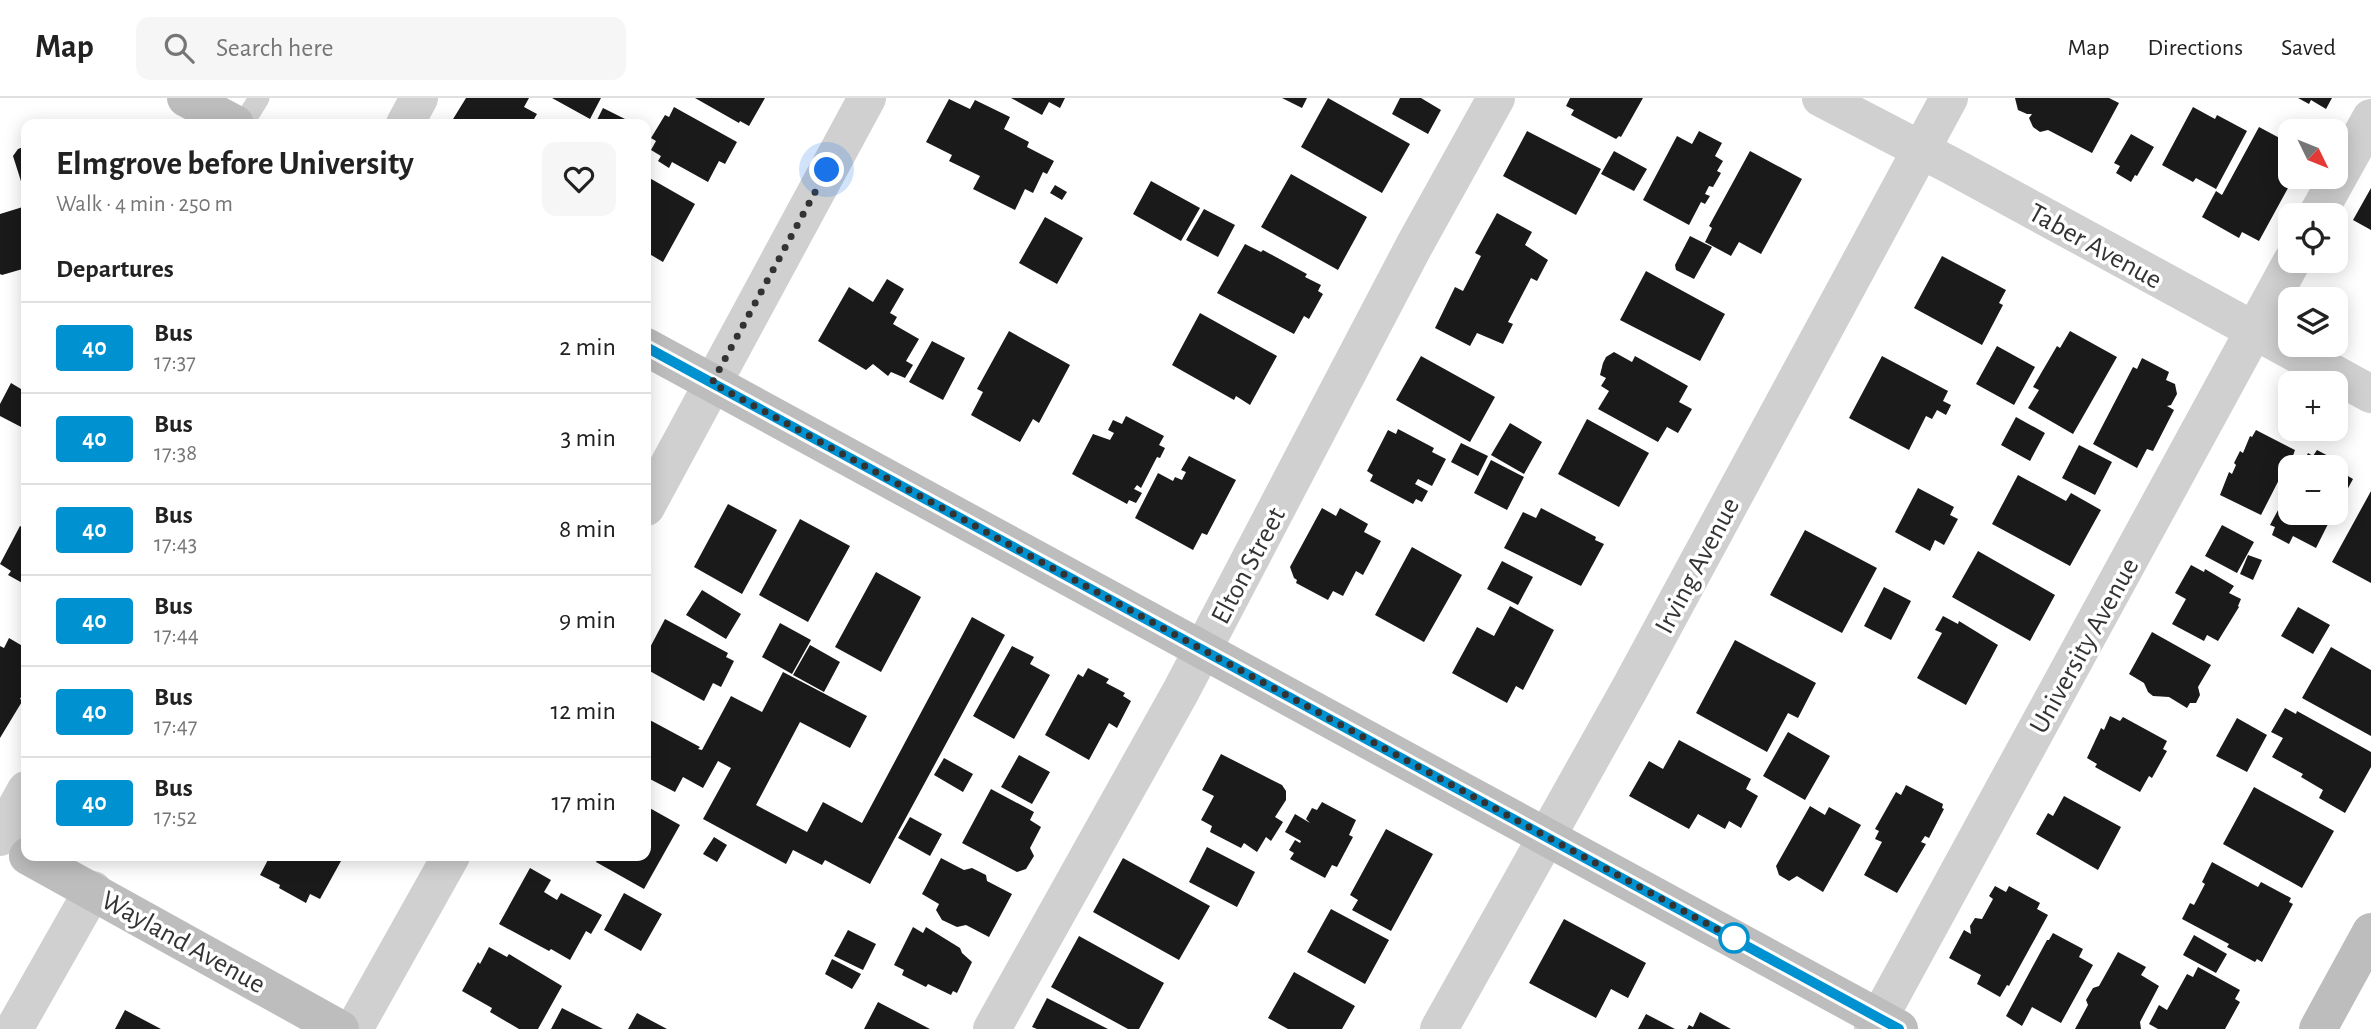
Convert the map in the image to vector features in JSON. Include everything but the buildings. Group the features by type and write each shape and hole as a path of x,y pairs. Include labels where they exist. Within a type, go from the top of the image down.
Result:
{"street":[{"path":"186,98 225,119"},
{"path":"408,119 419,98"},
{"path":"651,498 867,98"},
{"name":"Elton Street","path":"992,1029 1181,691 1414,246 1496,98"},
{"name":"Taber Avenue","path":"1821,98 2371,394"},
{"name":"Irving Avenue","path":"1439,1029 1630,688 1949,98"},
{"path":"2324,203 2371,118"},
{"name":"University Avenue","path":"1884,1025 2285,273"},
{"path":"651,350 1546,836 1884,1025"},
{"path":"0,839 21,799"},
{"name":"Wayland Avenue","path":"0,839 21,851"},
{"name":"Wayland Avenue","path":"38,861 340,1029"},
{"path":"354,1029 449,861"},
{"path":"15,1029 93,890"},
{"path":"2318,1029 2371,932"}],"lane":[{"path":"246,119 259,98"}],"bus line":[{"name":"40","path":"651,350 1899,1029"}],"route":[{"path":"827,170 712,383 1737,940 1734,938"}]}
